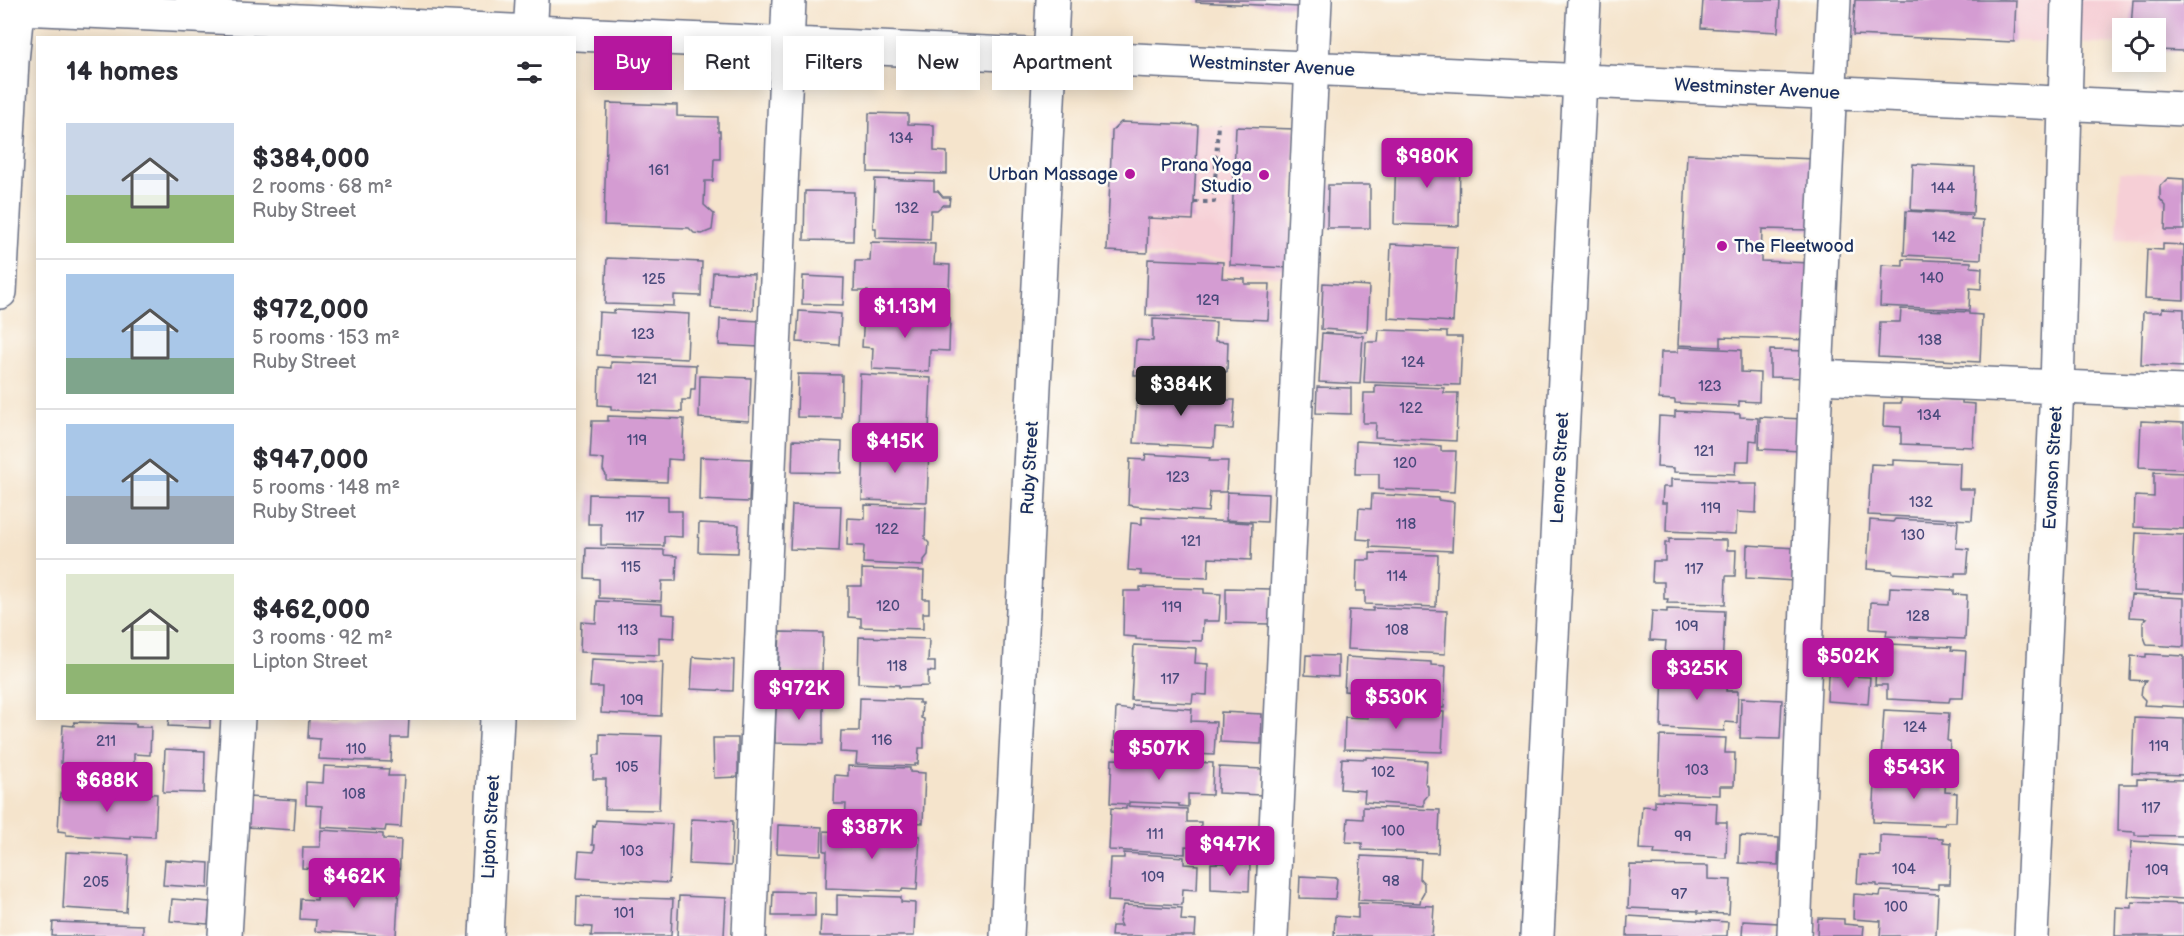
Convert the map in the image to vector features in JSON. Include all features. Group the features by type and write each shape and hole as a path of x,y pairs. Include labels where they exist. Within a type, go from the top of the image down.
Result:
{"street":[{"path":"530,35 532,0"},
{"path":"787,36 789,0"},
{"name":"Ruby Street","path":"1052,36 1053,0"},
{"path":"1271,936 1315,0"},
{"name":"Lenore Street","path":"1537,936 1584,0"},
{"path":"1794,936 1828,92 1834,0"},
{"name":"Evanson Street","path":"2031,936 2057,387 2068,0"},
{"path":"0,292 12,5"},
{"name":"Westminster Avenue","path":"12,5 81,12 277,19 559,36"},
{"name":"Westminster Avenue","path":"576,37 783,44"},
{"name":"Westminster Avenue","path":"884,48 992,53"},
{"name":"Westminster Avenue","path":"1133,60 2184,109"},
{"path":"749,936 785,90"},
{"name":"Ruby Street","path":"1007,936 1049,90"},
{"path":"1816,377 2184,392"},
{"path":"225,936 238,720"},
{"name":"Lipton Street","path":"486,936 497,720"}],"path":[{"path":"1194,202 1214,202 1218,123"}],"shaded area":[{"path":"1837,0 2184,0 2184,47 2166,46 2166,18 2112,18 2112,45 1835,34"},
{"path":"1112,121 1295,129 1289,277 1225,273 1226,259 1107,254"},
{"path":"2120,172 2184,175 2184,242 2117,239"}],"building":[{"path":"1196,0 1299,0 1299,7 1196,2"},
{"path":"1703,0 1780,0 1778,32 1701,28"},
{"path":"1855,0 2016,0 2014,42 1853,35"},
{"path":"2133,0 2184,0 2184,51 2166,50 2166,18 2132,18"},
{"path":"607,103 677,105 677,116 718,117 720,159 714,159 713,181 705,181 704,205 714,214 712,230 702,234 694,233 689,228 604,225"},
{"path":"869,113 908,114 908,124 934,125 934,151 947,152 947,174 868,172"},
{"path":"1121,122 1198,125 1193,220 1148,218 1147,253 1107,251 1112,131"},
{"name":"Prana Yoga Studio","path":"1236,127 1295,129 1289,268 1230,265"},
{"path":"1396,152 1460,154 1459,226 1394,224"},
{"name":"The Fleetwood","path":"1687,154 1816,159 1813,230 1762,229 1761,261 1811,263 1808,340 1721,337 1721,347 1678,345"},
{"path":"1913,164 1975,167 1973,213 1911,210"},
{"path":"2168,178 2184,179 2184,230 2165,230 2166,206 2160,199 2160,186"},
{"path":"875,179 934,181 934,191 938,191 943,197 950,197 949,205 931,210 930,240 876,238 876,228 873,228"},
{"path":"1328,185 1370,185 1370,228 1327,228"},
{"path":"805,191 854,192 853,241 804,240"},
{"path":"1906,211 1972,215 1971,219 1983,220 1981,259 1904,255"},
{"path":"871,242 935,244 934,264 950,265 949,291 935,291 934,306 867,304 868,291 854,291 855,261 870,261"},
{"path":"1391,244 1457,247 1453,322 1388,318"},
{"path":"2163,244 2184,245 2184,300 2145,298 2147,249 2163,250"},
{"path":"607,258 702,262 701,296 674,295 674,306 605,304"},
{"path":"1148,259 1223,262 1222,278 1245,279 1245,284 1270,284 1268,320 1146,315"},
{"path":"1903,259 1971,262 1971,267 1982,268 1981,289 1970,288 1969,310 1880,306 1882,265 1903,266"},
{"path":"713,272 754,274 753,310 711,308"},
{"path":"803,276 844,278 843,305 802,304"},
{"path":"1323,283 1369,286 1367,332 1321,329"},
{"path":"2162,308 2184,309 2184,367 2141,365 2143,312 2162,312"},
{"path":"1901,309 1969,312 1969,314 1982,315 1980,362 1878,357 1880,322 1900,322"},
{"path":"614,310 689,314 687,359 597,355 599,312 614,313"},
{"path":"875,310 936,313 936,317 950,318 949,351 930,350 929,372 872,369 873,348 862,347 864,314 874,314"},
{"path":"799,311 841,314 839,345 797,342"},
{"path":"720,319 761,321 760,347 719,345"},
{"path":"1153,319 1216,322 1215,341 1228,342 1227,372 1215,371 1214,381 1134,375 1136,340 1153,341"},
{"path":"1379,330 1447,332 1447,337 1462,337 1460,385 1364,382 1366,342 1378,342"},
{"path":"1322,333 1363,336 1360,384 1319,382"},
{"path":"1678,347 1741,350 1741,372 1760,373 1759,402 1739,401 1739,406 1675,403 1675,400 1659,399 1661,352 1678,352"},
{"path":"1770,350 1808,351 1808,378 1770,377"},
{"path":"611,362 696,365 695,389 691,389 690,400 682,400 682,412 611,410 611,406 598,405 599,367 611,368"},
{"path":"798,374 842,375 841,418 797,417"},
{"path":"860,374 931,378 929,431 858,428"},
{"path":"700,376 751,378 749,421 699,418"},
{"path":"1375,385 1444,388 1444,393 1458,393 1456,441 1375,437 1376,423 1363,423 1364,393 1375,393"},
{"path":"1149,387 1217,390 1217,400 1235,400 1233,429 1215,428 1214,447 1134,443 1137,393 1149,394"},
{"path":"1317,387 1351,388 1351,414 1316,413"},
{"path":"1901,397 1962,400 1962,403 1975,404 1973,447 1901,444 1901,427 1883,426 1884,403 1901,403"},
{"path":"1675,411 1740,414 1740,417 1758,418 1757,441 1750,440 1749,461 1736,461 1735,474 1674,472 1674,468 1657,467 1659,416 1675,417"},
{"path":"608,416 684,419 682,460 668,459 667,482 606,480 603,470 604,459 590,458 592,421 608,421"},
{"path":"1760,417 1803,419 1801,451 1759,449"},
{"path":"2141,421 2184,423 2184,469 2139,467"},
{"path":"793,440 842,442 841,473 792,472"},
{"path":"1356,441 1441,446 1441,451 1456,451 1454,492 1379,489 1379,474 1355,474"},
{"path":"864,446 929,449 927,502 862,500"},
{"path":"1146,454 1228,461 1226,492 1210,492 1208,512 1128,505 1130,459 1145,460"},
{"path":"700,457 751,459 749,502 699,500"},
{"path":"1893,460 1960,463 1959,489 1974,489 1972,520 1868,515 1871,464 1893,465"},
{"path":"2154,472 2184,473 2184,529 2134,527 2135,496 2154,497"},
{"path":"1671,479 1757,484 1756,513 1737,512 1736,534 1666,531 1667,503 1662,503 1663,487 1671,487"},
{"path":"1227,492 1268,494 1267,522 1226,520"},
{"path":"589,494 668,496 668,511 682,511 682,537 664,536 664,546 601,545 601,524 588,524"},
{"path":"1372,494 1438,498 1438,500 1454,502 1452,551 1370,547 1370,540 1357,539 1359,508 1371,509"},
{"path":"792,505 841,506 839,551 790,549"},
{"path":"865,505 926,507 925,539 929,543 924,566 863,563 864,546 847,545 848,518 865,519"},
{"path":"1142,517 1252,523 1251,560 1209,558 1208,578 1141,575 1141,571 1128,570 1131,523 1142,524"},
{"path":"1895,519 1958,522 1956,548 1969,549 1967,573 1955,573 1955,577 1867,569 1870,520 1893,522"},
{"path":"699,523 739,525 738,553 698,552"},
{"path":"2136,533 2184,535 2184,593 2133,591"},
{"path":"1669,539 1727,540 1727,550 1736,550 1735,576 1726,576 1725,604 1667,603 1668,599 1664,599 1664,582 1652,582 1653,561 1665,561 1665,543 1669,543"},
{"path":"1747,545 1796,548 1794,581 1746,578"},
{"path":"586,548 664,550 664,555 677,556 676,581 662,581 661,601 599,598 599,579 585,578"},
{"path":"1370,553 1438,555 1436,607 1365,604 1365,591 1356,591 1357,560 1370,560"},
{"path":"862,569 924,571 923,599 929,599 929,613 923,613 923,629 861,627 861,618 848,617 848,586 862,586"},
{"path":"1140,587 1204,589 1204,593 1221,594 1219,621 1203,621 1202,641 1136,639 1136,637 1123,636 1124,591 1140,591"},
{"path":"1890,587 1954,590 1954,594 1967,595 1965,639 1886,636 1887,630 1870,629 1871,602 1889,603"},
{"path":"1226,588 1271,589 1270,624 1226,623"},
{"path":"2131,595 2184,598 2184,647 2147,645 2143,634 2143,622 2147,618 2129,617"},
{"path":"597,601 662,604 662,614 675,615 674,638 659,637 659,655 580,652 581,622 596,623"},
{"path":"1373,608 1447,611 1445,654 1347,649 1349,610 1373,611"},
{"path":"1667,609 1725,611 1722,667 1664,664 1666,641 1650,640 1652,611 1667,612"},
{"path":"780,632 823,633 822,674 778,672"},
{"path":"859,637 929,639 928,662 935,662 935,672 928,671 928,686 899,687 899,685 858,683"},
{"path":"1889,644 1952,647 1951,650 1966,651 1963,698 1950,698 1949,702 1887,699 1887,685 1875,685 1876,663 1880,663 1881,654 1889,654"},
{"path":"1134,645 1196,648 1195,663 1208,664 1207,695 1193,694 1192,703 1131,700"},
{"path":"2146,654 2184,656 2184,707 2144,705 2145,700 2141,696 2142,687 2146,681 2130,680 2131,656 2146,657"},
{"path":"1306,655 1338,656 1338,677 1305,675"},
{"path":"693,657 734,660 733,691 691,689"},
{"path":"1346,657 1431,662 1431,665 1446,666 1444,708 1368,704 1369,693 1344,691"},
{"path":"592,659 663,662 661,716 601,713 602,687 590,687"},
{"path":"1663,670 1727,672 1726,691 1738,691 1737,723 1725,722 1724,731 1661,728"},
{"path":"1828,675 1870,677 1868,704 1827,701"},
{"path":"776,698 823,699 823,744 775,743"},
{"path":"860,698 919,700 919,703 922,703 924,748 919,748 918,764 915,766 856,764 857,753 840,752 841,731 859,731"},
{"path":"1741,698 1782,700 1780,739 1740,738"},
{"path":"1132,705 1192,709 1191,721 1216,722 1214,755 1114,750 1116,708 1132,710"},
{"path":"1368,706 1429,708 1429,711 1444,712 1442,752 1344,749 1345,717 1368,718"},
{"path":"1884,710 1949,713 1947,741 1950,741 1949,759 1945,759 1945,762 1881,759"},
{"path":"1221,712 1262,714 1261,744 1220,742"},
{"path":"2134,717 2184,719 2184,775 2132,773"},
{"path":"169,720 210,720 210,728 168,726"},
{"path":"309,720 409,720 408,738 392,738 391,762 319,759 320,739 308,738"},
{"path":"74,722 136,724 136,727 151,727 150,755 134,754 134,769 72,766 72,764 61,763 63,725 74,726"},
{"path":"600,734 662,736 659,810 605,809 606,779 593,779 594,755 600,755"},
{"path":"1660,736 1726,738 1725,753 1735,753 1734,786 1720,786 1720,795 1658,793"},
{"path":"713,738 738,738 738,777 714,778"},
{"path":"165,749 205,751 204,793 163,792"},
{"path":"1366,757 1427,761 1425,783 1428,786 1428,795 1424,800 1424,806 1364,802 1365,791 1340,789 1342,758 1366,759"},
{"path":"1112,759 1213,763 1212,795 1188,794 1188,807 1179,806 1179,804 1110,803"},
{"path":"324,766 389,769 388,776 404,776 401,827 386,826 385,831 321,827 322,806 306,805 306,782 323,783"},
{"path":"848,766 910,768 910,772 925,773 923,823 908,822 908,826 845,824 846,804 834,804 835,775 848,776"},
{"path":"1219,767 1262,769 1261,795 1218,793"},
{"path":"1888,771 1946,774 1945,792 1957,793 1956,822 1945,822 1944,825 1873,822 1875,783 1887,784"},
{"path":"2137,779 2184,780 2184,836 2135,835 2135,832 2118,831 2119,784 2137,784"},
{"path":"69,787 133,790 133,793 157,794 155,837 131,836 131,839 66,835 66,832 58,831 60,793 69,793"},
{"path":"248,797 296,800 294,830 246,827"},
{"path":"1655,800 1717,803 1716,822 1727,822 1726,858 1654,854 1655,850 1639,849 1642,806 1655,807"},
{"path":"1126,806 1187,809 1187,822 1201,822 1200,847 1185,846 1185,854 1109,850 1111,808 1126,809"},
{"path":"1363,807 1440,810 1438,853 1362,850 1362,843 1346,842 1348,818 1363,819"},
{"path":"691,819 733,821 731,866 689,864"},
{"path":"596,820 672,824 669,883 577,878 579,851 594,852 593,826 595,827"},
{"path":"778,825 822,827 821,855 777,853"},
{"path":"841,828 906,830 905,835 920,836 917,890 826,888 827,851 824,851 824,831 841,832"},
{"path":"321,830 383,834 383,839 401,840 399,879 382,878 382,883 317,880 318,869 302,868 303,847 320,847"},
{"path":"1880,835 1943,838 1943,842 1951,843 1950,884 1938,884 1938,889 1857,883 1859,855 1880,856"},
{"path":"1740,836 1779,838 1778,865 1739,863"},
{"path":"2132,841 2184,845 2184,899 2128,896"},
{"path":"66,852 129,855 126,912 63,908"},
{"path":"1124,853 1184,857 1184,864 1198,865 1197,890 1183,889 1182,905 1108,901 1110,858 1124,858"},
{"path":"1361,856 1421,859 1420,879 1424,883 1424,892 1420,903 1358,900"},
{"path":"165,860 209,863 208,888 163,885"},
{"path":"1211,863 1250,864 1249,891 1211,889"},
{"path":"1630,865 1708,866 1708,879 1731,880 1729,914 1628,908"},
{"path":"1300,876 1337,878 1335,899 1299,898"},
{"path":"318,882 399,886 396,936 315,931 316,920 300,919 301,899 317,900"},
{"path":"773,891 815,892 815,916 772,916"},
{"path":"1881,891 1938,894 1936,936 1880,936 1881,921 1853,919 1854,894 1880,896"},
{"path":"837,895 901,897 901,902 915,903 914,936 820,936 821,915 837,916"},
{"path":"577,896 673,899 671,936 591,936 592,927 576,926"},
{"path":"679,896 726,898 724,936 677,936"},
{"path":"172,899 210,902 208,924 170,921"},
{"path":"2132,902 2184,904 2184,936 2115,936 2116,907 2132,908"},
{"path":"1358,903 1434,906 1432,936 1334,936 1335,916 1358,918"},
{"path":"1123,905 1182,908 1181,920 1196,921 1195,936 1111,936 1112,926 1121,926 1119,922"},
{"path":"1628,916 1728,922 1727,936 1627,936"},
{"path":"1818,918 1844,919 1844,924 1864,926 1863,936 1817,936"},
{"path":"1743,921 1778,923 1777,936 1742,936"},
{"path":"53,922 143,925 143,936 52,936"}],"place":[{"name":"Urban Massage","path":"1130,174"},
{"name":"Prana Yoga Studio","path":"1264,175"},
{"name":"The Fleetwood","path":"1722,246"}]}
